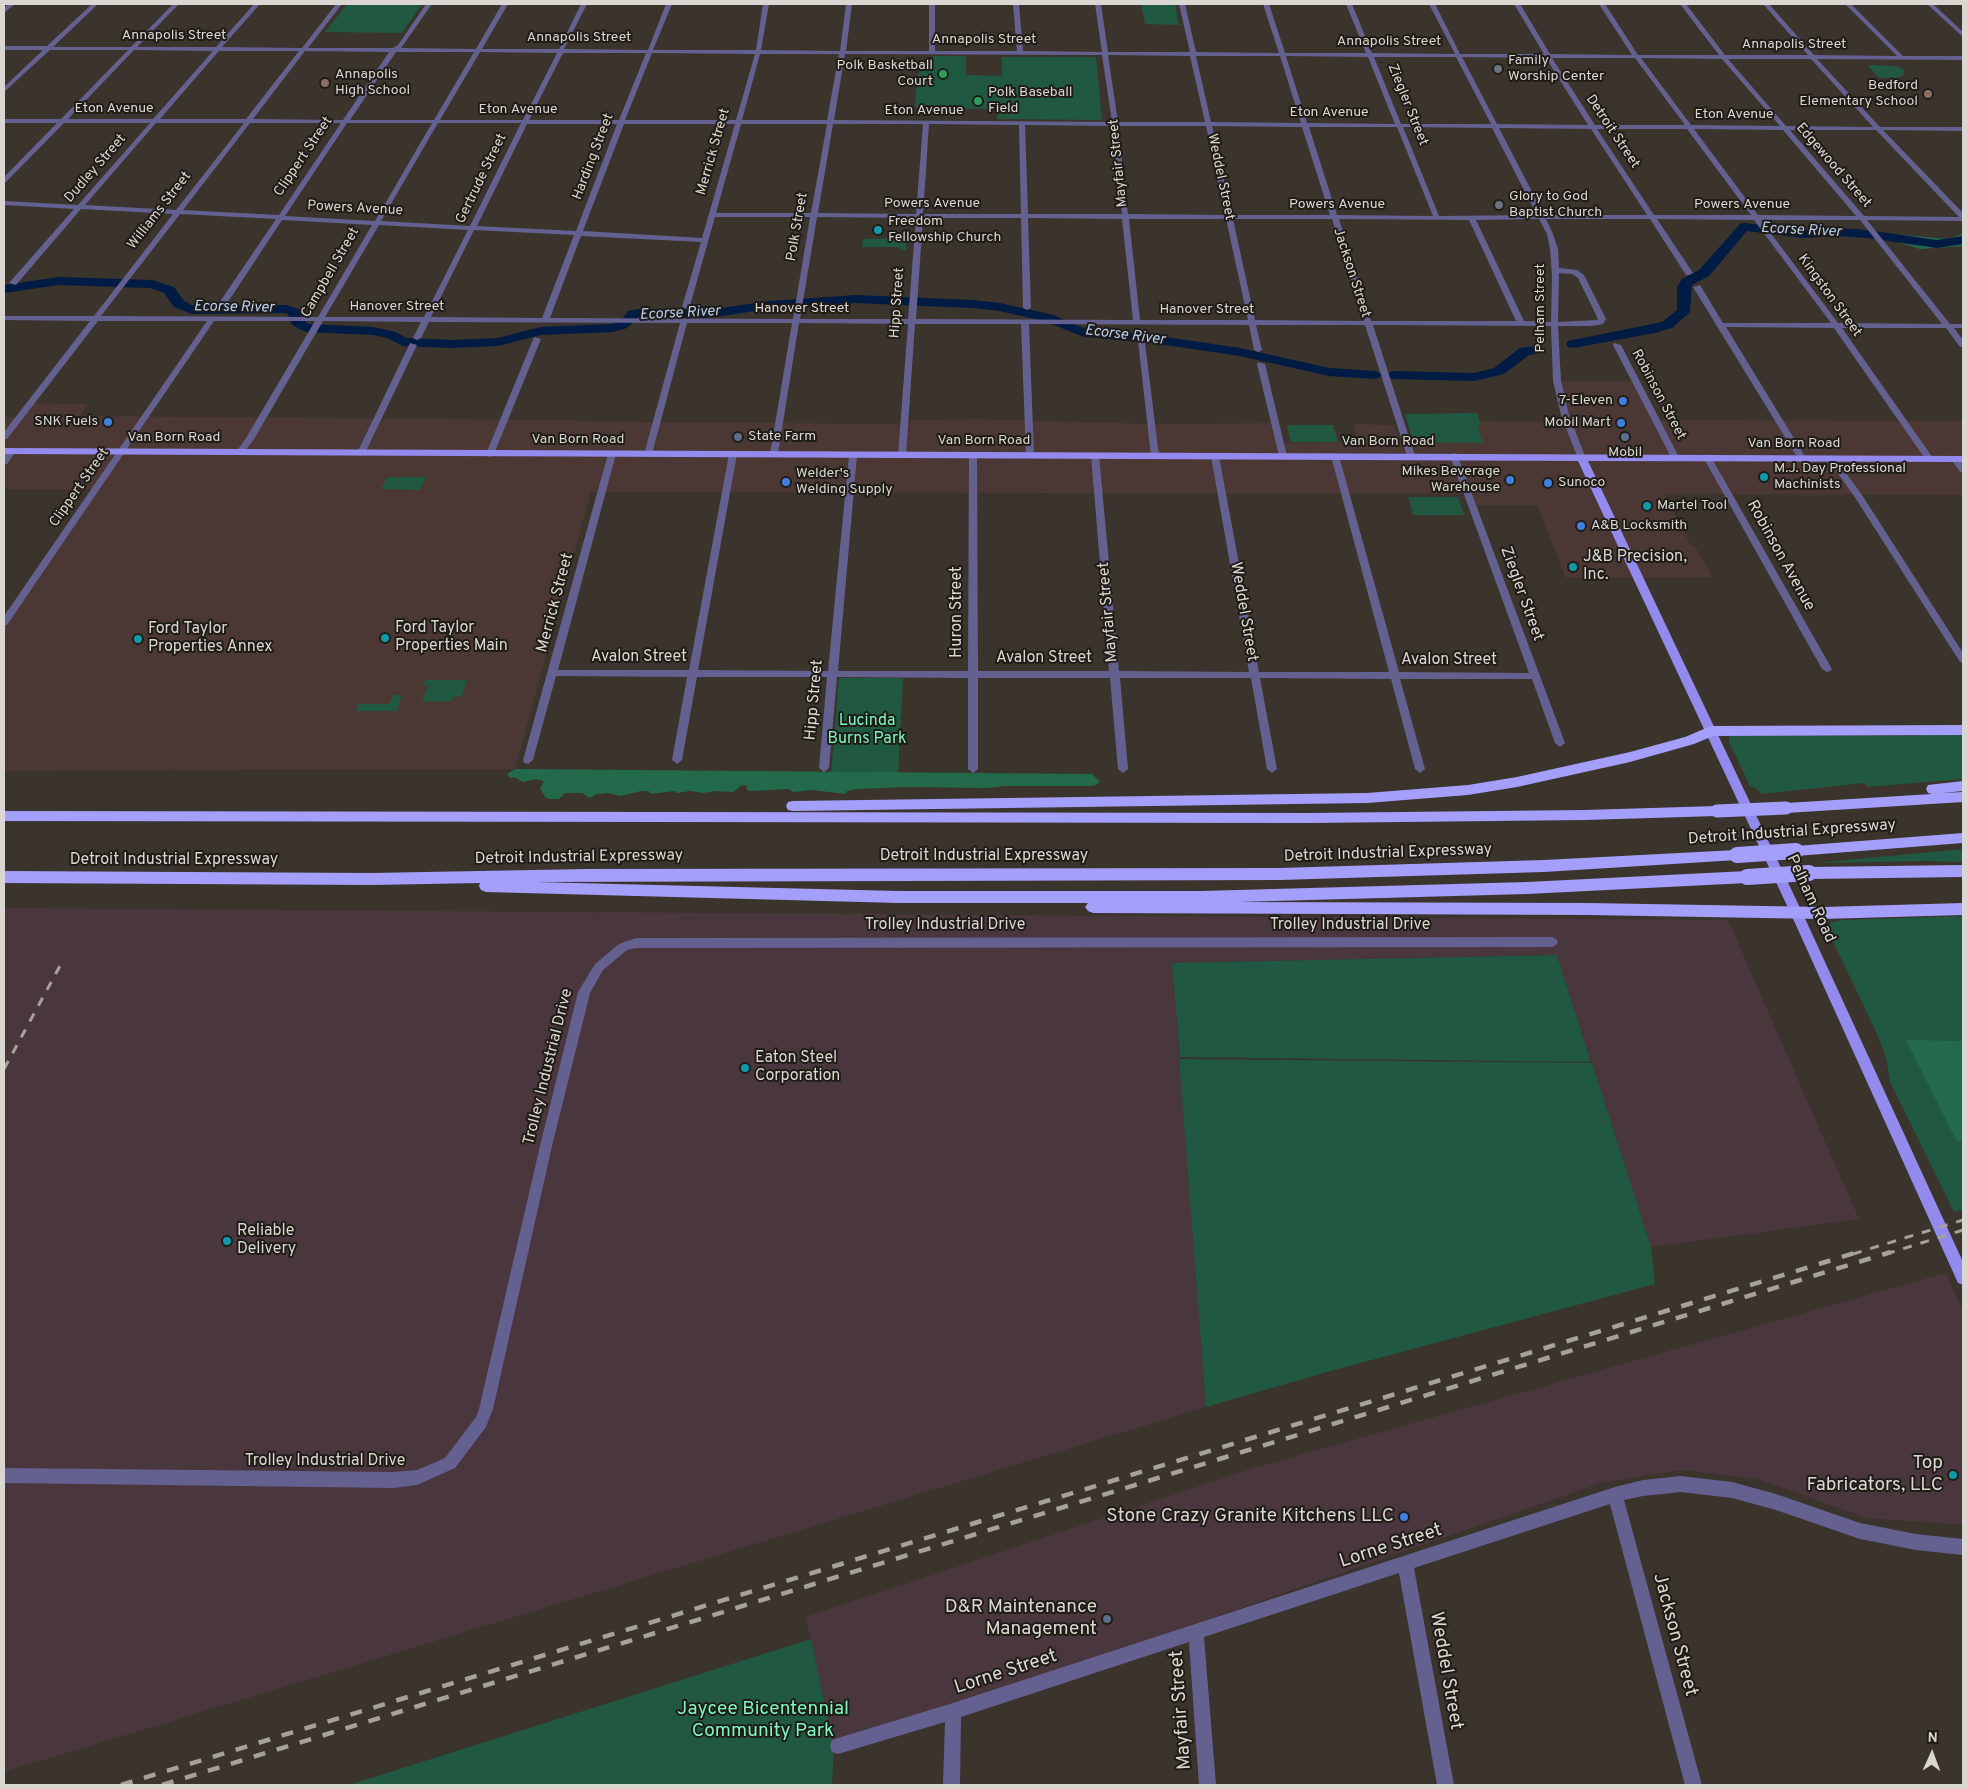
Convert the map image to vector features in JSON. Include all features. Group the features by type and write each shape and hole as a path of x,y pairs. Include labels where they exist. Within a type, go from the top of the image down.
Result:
{"highway":[{"path":"624,816 756,807 1367,798 1478,788 1561,773 1680,743 1711,731 1963,730"},
{"path":"1806,807 1858,796 1963,786"},
{"name":"Detroit Industrial Expressway","path":"4,816 1388,818 1716,811 1963,797"},
{"name":"Detroit Industrial Expressway","path":"4,877 372,880 587,875 1280,874 1544,866 1737,855 1963,838"},
{"path":"372,880 515,887 899,897 1191,897 1527,888 1809,873 1963,871"},
{"path":"899,897 1040,906 1134,908 1588,909 1822,913 1963,909"}],"main road":[{"name":"Van Born Road","path":"8,451 1959,459"},
{"name":"Pelham Road","path":"1581,456 1796,912 1963,1278"}],"street":[{"path":"4,11 12,4"},
{"path":"4,90 95,4"},
{"path":"4,181 176,4"},
{"name":"Dudley Street","path":"13,283 257,4"},
{"name":"Williams Street","path":"4,437 339,4"},
{"name":"Clippert Street","path":"223,303 392,52 400,46 429,4"},
{"name":"Campbell Street","path":"240,452 250,439 314,326 505,4"},
{"name":"Gertrude Street","path":"361,452 523,122 584,4"},
{"name":"Harding Street","path":"545,320 577,234 669,4"},
{"name":"Merrick Street","path":"686,307 736,122 758,52 766,4"},
{"name":"Polk Street","path":"774,454 843,52 849,4"},
{"path":"932,4 932,53"},
{"path":"1016,4 1020,53"},
{"name":"Mayfair Street","path":"1098,4 1115,124 1137,323"},
{"name":"Weddel Street","path":"1182,4 1258,350"},
{"name":"Jackson Street","path":"1266,4 1411,456"},
{"name":"Ziegler Street","path":"1349,4 1372,55 1437,218"},
{"name":"Pelham Street","path":"1432,4 1543,217 1553,245 1556,270 1555,368 1560,397 1581,456"},
{"name":"Detroit Street","path":"1517,4 1548,56 1689,272"},
{"name":"Kingston Street","path":"1602,4 1689,128 1836,325 1929,458"},
{"name":"Edgewood Street","path":"1683,4 1724,57 1872,230 1963,344"},
{"path":"1766,4 1812,57 1963,218"},
{"path":"1848,4 1902,58"},
{"path":"1930,4 1963,35"},
{"name":"Annapolis Street","path":"4,48 1963,58"},
{"name":"Eton Avenue","path":"4,121 246,123 830,122 1963,129"},
{"name":"Hipp Street","path":"902,455 926,123"},
{"path":"1022,124 1026,308"},
{"name":"Powers Avenue","path":"4,202 704,240"},
{"name":"Powers Avenue","path":"711,215 1334,218 1652,216 1963,218"},
{"path":"1472,218 1521,324"},
{"name":"Hanover Street","path":"4,318 302,320 314,326 426,320 1521,324 1592,324 1600,322 1602,319 1581,276 1574,272 1556,270"},
{"path":"1697,287 1802,458"},
{"name":"Clippert Street","path":"4,623 212,319"},
{"path":"648,454 684,321"},
{"path":"1025,322 1030,455"},
{"path":"1720,325 1963,326"},
{"path":"490,454 537,339"},
{"path":"1141,344 1155,456"},
{"name":"Robinson Street","path":"1616,345 1675,457"},
{"path":"1261,364 1283,456"},
{"path":"4,462 8,451"},
{"name":"Merrick Street","path":"528,760 612,454"},
{"path":"677,760 733,454"},
{"name":"Hipp Street","path":"824,768 853,455"},
{"name":"Huron Street","path":"973,455 973,769"},
{"name":"Mayfair Street","path":"1095,456 1123,769"},
{"name":"Weddel Street","path":"1214,456 1272,769"},
{"path":"1335,456 1420,769"},
{"name":"Ziegler Street","path":"1454,456 1560,743"},
{"name":"Robinson Avenue","path":"1707,457 1827,669"},
{"path":"1831,458 1860,498 1963,660"},
{"path":"1959,459 1963,470"},
{"name":"Avalon Street","path":"552,672 1535,676"},
{"name":"Trolley Industrial Drive","path":"4,1476 393,1480 417,1477 450,1463 461,1451 481,1422 486,1409 548,1137 584,992 599,967 623,947 636,943 1552,942"},
{"name":"Lorne Street","path":"838,1746 954,1711 1615,1495 1643,1488 1681,1484 1703,1485 1754,1495 1869,1533 1916,1542 1963,1547"},
{"name":"Jackson Street","path":"1615,1495 1694,1785"},
{"name":"Weddel Street","path":"1405,1563 1446,1785"},
{"name":"Mayfair Street","path":"1196,1632 1208,1785"},
{"path":"952,1785 954,1711"}],"shaded area":[{"path":"1557,381 1636,381 1656,420 1963,421 1963,495 1665,494 1691,546 1695,546 1712,577 1566,578 1537,505 1473,505 1468,494 591,492 515,769 4,771 4,619 94,490 4,489 4,417 19,417 29,403 88,404 80,416 899,424 917,420 974,419 1151,424 1276,423 1281,443 1358,442 1353,424 1394,425 1399,442 1482,442 1477,425 1481,425 1480,421 1567,422"},
{"path":"4,908 1728,920 1859,1219 1651,1247 1557,955 1172,963 1206,1407 4,1772"},
{"path":"1946,1273 1963,1311 1963,1525 1867,1518 1757,1479 1684,1470 1604,1482 834,1749 806,1617 1257,1467"}],"green space":[{"path":"347,4 422,4 402,33 325,32"},
{"path":"1141,4 1175,4 1179,25 1145,24"},
{"path":"933,56 966,56 966,75 1002,76 1002,57 1096,57 1102,120 997,119 997,109 915,108 917,77 922,69 932,64"},
{"path":"1868,66 1896,66 1903,69 1905,74 1897,78 1879,78"},
{"path":"1882,233 1947,239 1963,234 1963,246 1920,249 1885,238"},
{"path":"907,238 906,250 900,250 900,247 862,247 863,239"},
{"path":"1477,413 1481,425 1477,425 1483,443 1413,442 1405,414"},
{"path":"1287,425 1333,425 1338,442 1291,442"},
{"path":"387,477 426,477 420,490 381,489"},
{"path":"1408,497 1458,497 1464,515 1413,515"},
{"name":"Lucinda Burns Park","path":"839,678 903,678 898,774 831,774"},
{"path":"426,680 467,681 462,696 454,697 451,701 422,702 428,685 423,685"},
{"path":"393,695 402,695 397,711 356,711 358,704 389,704"},
{"path":"1963,732 1963,779 1868,787 1864,783 1762,794 1750,786 1729,742 1729,736 1911,736"},
{"path":"515,769 1092,774 1099,781 1098,784 1092,786 908,787 857,789 847,791 846,794 812,790 793,792 789,789 750,791 747,790 747,786 742,785 733,792 716,791 703,793 690,791 677,793 674,791 650,794 649,791 641,791 621,796 608,793 597,794 590,798 582,793 565,793 559,799 550,799 546,798 540,789 544,781 536,779 523,782 514,777 510,778 507,774"},
{"path":"1963,849 1963,862 1816,863"},
{"path":"1963,916 1963,1209 1954,1212 1890,1082 1886,1057 1878,1036 1828,931 1831,923 1841,920"},
{"path":"1557,955 1591,1062 1180,1057 1172,963"},
{"path":"1906,1040 1963,1041 1963,1141 1958,1141 1955,1138"},
{"path":"1179,1059 1592,1063 1651,1247 1655,1284 1327,1372 1206,1407"},
{"name":"Jaycee Bicentennial Community Park","path":"811,1639 834,1749 832,1785 349,1785"}],"waterway":[{"name":"Ecorse River","path":"1573,344 1655,329 1667,325 1683,312 1685,306 1684,287 1687,282 1704,273 1744,227 1804,234 1838,232 1867,234 1937,244 1963,240"},
{"name":"Ecorse River","path":"4,289 59,281 152,284 169,290 179,304 192,310 286,309 294,312 297,322 306,328 373,331 391,335 403,342 451,344 498,342 541,331 613,328 628,321 633,314 639,313 707,314 770,305 856,299 972,304 1000,307 1048,318 1084,333 1145,338 1240,352 1329,372 1376,375"},
{"name":"Ecorse River","path":"1392,375 1474,377 1499,371 1525,351 1536,350"}],"railway":[{"path":"4,1069 61,964"},
{"path":"1853,1254 1963,1220"},
{"path":"1886,1254 1963,1230"},
{"path":"121,1785 1858,1252"},
{"path":"162,1785 1891,1252"}],"place":[{"name":"Family Worship Center","path":"1498,69"},
{"name":"Polk Basketball Court","path":"943,74"},
{"name":"Annapolis High School","path":"325,83"},
{"name":"Bedford Elementary School","path":"1928,94"},
{"name":"Polk Baseball Field","path":"978,101"},
{"name":"Glory to God Baptist Church","path":"1499,205"},
{"name":"Freedom Fellowship Church","path":"878,230"},
{"name":"7-Eleven","path":"1623,401"},
{"name":"SNK Fuels","path":"108,422"},
{"name":"Mobil Mart","path":"1621,423"},
{"name":"State Farm","path":"738,437"},
{"name":"Mobil","path":"1625,437"},
{"name":"M.J. Day Professional Machinists","path":"1764,477"},
{"name":"Mikes Beverage Warehouse","path":"1510,480"},
{"name":"Welder's Welding Supply","path":"786,482"},
{"name":"Sunoco","path":"1548,483"},
{"name":"Martel Tool","path":"1647,506"},
{"name":"A&B Locksmith","path":"1581,526"},
{"name":"J&B Precision, Inc.","path":"1573,567"},
{"name":"Ford Taylor Properties Main","path":"385,638"},
{"name":"Ford Taylor Properties Annex","path":"138,639"},
{"name":"Eaton Steel Corporation","path":"745,1068"},
{"name":"Reliable Delivery","path":"227,1241"},
{"name":"Top Fabricators, LLC","path":"1953,1475"},
{"name":"Stone Crazy Granite Kitchens LLC","path":"1404,1517"},
{"name":"D&R Maintenance Management","path":"1107,1619"}]}
